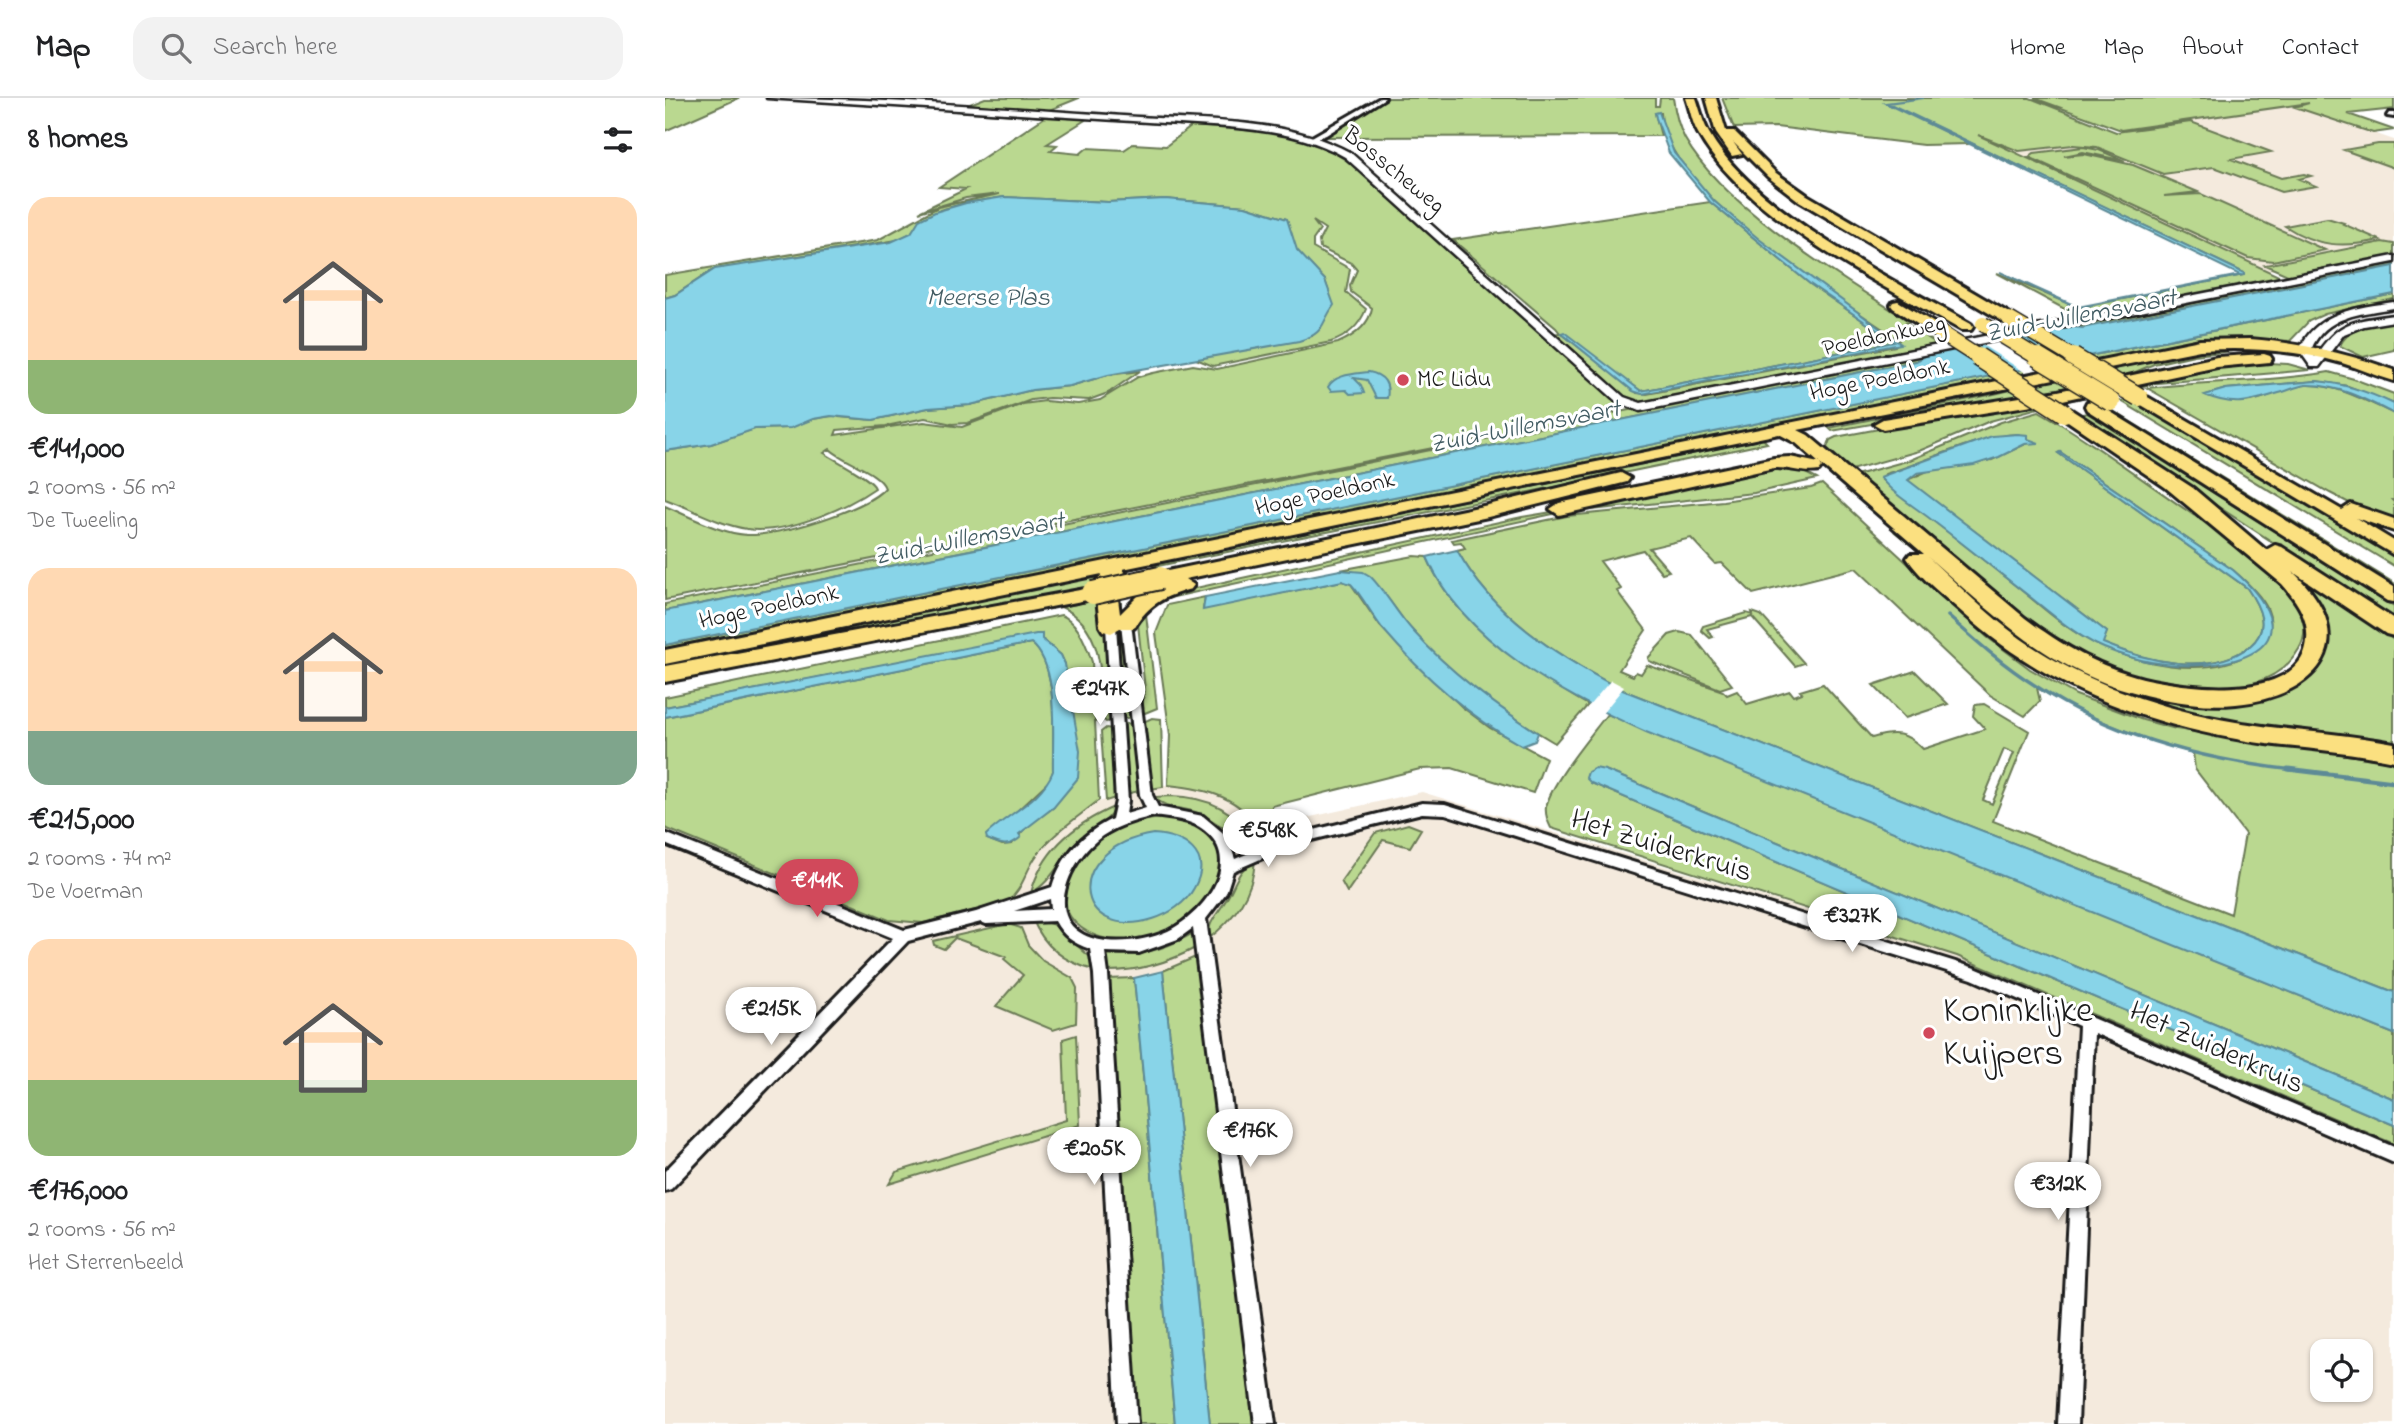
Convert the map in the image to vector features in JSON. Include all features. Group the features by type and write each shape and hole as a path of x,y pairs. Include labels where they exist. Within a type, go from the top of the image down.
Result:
{"highway":[{"path":"1680,98 1682,113 1691,135 1707,159 1735,188 1834,262 2394,629"},
{"path":"1691,98 1694,114 1703,134 1726,165 1748,187 1819,239 2394,576"},
{"path":"1711,98 1721,133 1743,162 1805,214"},
{"path":"1714,113 1745,150 1796,194 2394,549"},
{"path":"1821,225 1983,324 2394,596"},
{"name":"Hoge Poeldonk","path":"665,657 1148,558 1797,447 2200,345 2254,344 2305,349 2320,360"},
{"name":"Hoge Poeldonk","path":"665,674 1093,593 1488,511 1593,484 2058,396 2217,362 2254,359 2320,360"},
{"path":"2320,360 2394,376"},
{"path":"2320,360 2394,388"},
{"path":"2207,437 2320,496 2394,525"},
{"path":"1797,447 2008,617 2064,656 2094,670 2147,688 2212,696 2265,691 2302,673 2318,648 2318,634 2312,609 2270,562 2172,483"},
{"path":"1488,511 1578,496 1767,455 1784,454 1797,447"},
{"path":"1118,625 1138,603 1155,593 1169,589 1790,462 1797,447"},
{"path":"1797,447 1985,621 2023,650 2078,683 2137,706 2179,718 2266,735 2394,752"},
{"path":"1118,625 1123,585 1131,576 1140,573 1480,502 1593,484"},
{"path":"1118,625 1106,587 1108,578 1148,558"}],"street":[{"name":"Bosscheweg","path":"771,98 1139,120 1277,131 1313,138 1347,155 1620,399 1631,405"},
{"path":"1313,138 1383,98"},
{"name":"Poeldonkweg","path":"1631,405 1657,406 2018,331 2394,259"},
{"path":"2305,349 2312,332 2326,322 2347,314 2394,304"},
{"path":"2320,360 2333,338 2344,330 2367,322 2394,318"},
{"path":"1118,625 1146,795 1154,811"},
{"path":"1118,625 1122,801 1118,820"},
{"name":"Het Zuiderkruis","path":"1229,867 1292,841 1422,808 1445,809 1975,974 2394,1155"},
{"path":"1154,811 1175,812 1205,821 1224,842 1229,853 1229,867 1219,896 1199,919 1179,932 1141,946 1097,946 1077,938 1057,915 1058,880 1071,858 1091,838 1118,820 1154,811"},
{"path":"665,838 904,936"},
{"name":"Het Zuiderkruis","path":"1224,842 1292,841"},
{"path":"665,1183 904,936 976,918 1056,891"},
{"path":"976,918 1057,915"},
{"path":"1199,919 1265,1424"},
{"path":"1097,946 1101,974 1127,1424"},
{"path":"2068,1424 2087,1021"}],"shaded area":[{"path":"1922,98 2028,98 2113,132 2286,106 2302,108 2394,140 2394,144 2346,151 2394,168 2394,246 2247,275 1885,103"},
{"path":"1197,784 1242,801 1266,827 1422,792 1958,956 2394,1144 2394,1424 665,1424 665,817 976,895 1092,804 1156,785"}],"green space":[{"path":"665,98 739,98 665,131"},
{"path":"985,98 1079,98 1047,111 965,106"},
{"path":"1388,98 1655,98 1655,106 1659,106 1660,98 1673,98 1685,139 1703,165 1727,190 1787,240 1909,321 1906,323 1937,344 1646,404 1624,398 1551,334 1560,333 1556,328 1453,240 1710,202 1810,284 1894,342 1641,391 1561,333 1637,393 1647,394 1895,346 1899,340 1798,270 1722,208 1691,175 1670,143 1661,113 1655,113 1661,136 1325,137"},
{"path":"1722,98 2030,98 2116,132 2191,122 2271,152 2231,159 2281,178 2304,174 2311,176 2299,179 2316,186 2281,192 2214,167 2163,174 2097,147 2073,145 2019,151 1978,135 2283,278 2092,315 2072,313 1997,273 2078,308 2244,273 1895,107 1970,144 1923,145 1776,127 1734,128"},
{"path":"2034,98 2394,98 2394,109 2348,114 2394,130 2373,133 2295,107 2309,103 2121,130"},
{"path":"815,101 989,110 1270,132 1312,142 1335,153 1371,178 1623,408 1600,415 665,600 665,506 726,531 747,535 760,534 798,527 841,513 885,488 882,482 869,472 830,449 824,453 861,475 875,488 814,519 778,528 747,529 716,520 665,499 665,451 711,444 754,429 787,428 813,419 838,415 873,420 928,408 970,405 1032,390 1070,386 1108,375 1140,371 1108,393 1089,400 1031,400 968,423 952,424 925,418 886,426 837,430 835,435 924,422 962,427 1023,404 1045,401 1078,404 1100,400 1138,377 1153,373 1193,365 1217,369 1338,343 1355,334 1368,320 1372,308 1351,292 1350,286 1357,270 1351,263 1320,248 1319,241 1325,229 1313,221 1320,230 1313,240 1313,248 1350,269 1346,292 1366,309 1357,325 1331,342 1213,366 1196,359 1312,336 1333,305 1325,280 1296,250 1287,219 1245,206 1165,199 1108,202 1004,197 966,203 940,210 917,225 911,233 897,240 713,270 675,295 665,298 665,275 878,240 938,207 999,194 966,198 919,212 966,189 939,187 1045,117","holes":["1087,119 1192,126 1166,146 1133,144 1124,150 1087,148 1080,154 1050,151 1057,145 1047,144"]},
{"path":"2394,144 2394,168 2344,150"},
{"path":"2083,147 2099,150 2125,161 2083,152 2064,156 2084,154 2133,165 2198,192 2164,196 2201,194 2325,250 2273,261 2248,258 2029,157 2034,153"},
{"path":"2327,218 2380,240 2331,244 2308,238 2285,226"},
{"path":"2382,242 2394,244 2394,257 2290,276 2265,265"},
{"path":"2394,261 2394,266 2082,328 2068,326"},
{"path":"2394,294 2394,299 2325,314 2309,321 2290,341 2230,338 2193,340 665,650 665,645"},
{"path":"2394,322 2394,350 2363,357 2340,346 2355,331 2371,325"},
{"path":"2221,348 2283,350 2285,353 2243,350 2194,355 2154,364 2126,376 2054,392 1832,431 1829,428 2082,373"},
{"path":"1930,353 1916,361 665,611 665,604 1629,410 1651,409"},
{"path":"2250,362 2288,364 2310,370 2158,383 2061,402 1990,421 1919,451 1851,470 1827,448 1830,440 1836,437"},
{"path":"2329,372 2394,394 2394,404 2348,386 2316,381 2226,389 2206,395 2239,402 2258,399 2285,389 2318,385 2351,394 2394,414 2394,520 2355,506 2330,493 2147,388 2285,378"},
{"path":"2132,399 2394,555 2394,566 2121,401"},
{"path":"2105,406 2394,583 2394,589 2114,414"},
{"path":"2039,411 2096,447 2244,550 2270,571 2295,601 2304,628 2299,649 2282,668 2260,681 2234,687 2176,685 2120,672 2075,652 2032,624 1856,475 1910,460 2001,422","holes":["2018,434 2027,439 2028,443 1992,460 1930,470 1907,480 2107,632 2102,643 2137,655 2177,663 2216,661 2234,656 2250,646 2262,625 2259,610 2247,588 2058,453 2060,452 2243,579 2262,599 2268,610 2269,631 2262,642 2237,660 2201,667 2157,663 2108,649 2064,625 1882,480 1885,474 1985,439"]},
{"path":"2087,413 2394,607 2394,621 2077,415"},
{"path":"1763,439 1767,443 1153,567 1152,565"},
{"path":"1783,467 1798,469 1817,479 1754,493 1553,514 1160,600 1151,606 1146,614 1157,708 1140,715 1145,690 1137,615 1141,607 1159,596 1522,517 1642,497"},
{"path":"1822,484 1987,637 2030,669 2076,695 2143,720 2176,729 2394,762 2394,992 1620,689 1528,632 1489,595 1457,550 1465,548 1461,542 1454,543 1452,540 1567,516 1723,501","holes":["1691,538 1715,564 1722,563 1753,594 1856,568 1990,695 2025,716 2040,701 2037,688 2113,726 2193,753 2195,769 2245,834 2231,914 1993,821 2029,731 1984,704 1975,705 1973,716 1985,729 1923,749 1900,734 1872,738 1823,684 1800,691 1802,693 1794,696 1790,691 1747,704 1737,691 1727,695 1723,691 1647,665 1641,674 1636,672 1633,676 1619,670 1646,630 1617,591 1621,589 1600,561 1643,550 1662,573 1669,571 1649,548","2004,749 2014,753 1992,804 1983,800"]},
{"path":"1900,531 2004,619 2121,684 2269,694 2325,636 2265,554 2394,640 2394,748 2223,722 2116,693 2056,661 2028,641 1895,532"},
{"path":"1414,556 1427,557 1455,604 1495,643 1588,705 1555,743 1497,706 1460,678 1426,646 1373,582 1353,571 1340,570"},
{"path":"1099,573 1101,585 968,613 665,668 665,663"},
{"path":"1342,581 1351,584 1380,626 1462,707 1490,728 1546,758 1533,793 1452,768 1420,769 1272,806 1271,835 1262,833 1244,811 1222,797 1197,789 1168,785 1170,735 1156,633 1167,605 1205,597 1203,609"},
{"path":"1120,596 1132,717 1121,719 1111,597"},
{"path":"1102,599 1112,721 1106,722 1103,719 1098,655 1093,640 1086,627 1061,607"},
{"path":"1752,612 1761,615 1804,663 1795,666 1752,617 1707,629 1713,637 1710,638 1701,630 1703,626 1746,613 1753,615"},
{"path":"1061,615 1077,628 1092,662 1099,800 1058,832 1044,847 1033,861 1017,892 1007,902 923,923 889,920 665,828 665,717 1031,643 1047,667 1050,684 1053,702 1053,771 1050,780 987,839 1002,845 1012,844 1025,828 1054,807 1065,664 1061,655 1042,639 1042,634 665,707 665,697"},
{"path":"1679,632 1692,635 1732,685 1720,689 1649,661 1648,658 1669,635"},
{"path":"1915,671 1948,704 1905,718 1873,685"},
{"path":"1607,714 2394,1034 2394,1099 1605,770 1591,783 2394,1125 2394,1144 1957,956 1551,828 1546,810 1550,796 1572,759"},
{"path":"1152,718 1161,719 1163,787 1150,789 1141,723"},
{"path":"1132,723 1139,791 1126,794 1120,725"},
{"path":"1106,728 1112,729 1118,797 1106,801 1101,732"},
{"path":"1154,797 1195,799 1227,811 1236,818 1250,838 1235,834 1195,812 1163,804"},
{"path":"1116,806 1103,823 1070,850 1045,883 1031,893 1043,864 1052,851 1074,830"},
{"path":"1165,818 1198,827 1215,840 1220,849 1220,872 1215,892 1210,899 1179,926 1146,940 1106,939 1075,923 1067,910 1064,895 1068,877 1080,857 1098,840 1118,828"},
{"path":"1408,824 1421,829 1410,847 1383,840 1347,892 1341,881 1375,833"},
{"path":"1255,860 1246,895 1234,915 1207,940 1211,923 1237,878 1244,868"},
{"path":"1032,918 1054,925 1090,957 1094,970 1073,963 1056,952"},
{"path":"1008,924 1021,928 1028,945 1043,961 1072,978 1077,988 1076,1023 1053,1030 996,1006 1023,975 1004,959 1006,957 955,938 944,949 934,945 933,941"},
{"path":"1195,932 1197,947 1175,958 1143,968 1108,971 1107,954 1130,955 1153,951"},
{"path":"1198,956 1253,1424 1210,1424 1163,971"},
{"path":"1134,978 1175,1424 1134,1424 1107,979"},
{"path":"1076,1035 1080,1125 889,1184 896,1172 1066,1120 1063,1039"}],"water":[{"path":"1924,98 1888,103 2244,275 2077,308 2000,272 2078,307 2240,275 1885,103"},
{"path":"1659,112 1674,153 1714,201 1759,239 1901,344 1642,394 1633,391 1561,333 1564,332 1641,391 1894,342 1810,284 1710,202 1669,153 1656,118 1655,113"},
{"name":"Meerse Plas","path":"1004,197 1108,202 1165,199 1245,206 1287,219 1297,250 1325,280 1334,305 1318,331 1299,341 1108,375 1070,386 1032,390 970,405 928,408 873,420 831,416 813,419 791,428 755,429 711,444 665,451 665,298 675,295 715,269 891,242 911,233 919,220 935,212 966,203"},
{"path":"2394,266 2394,294 665,645 665,611 1916,361 1931,353 2068,326 2082,328"},
{"path":"1369,372 1379,375 1385,381 1388,388 1387,398 1376,398 1367,380 1354,378 1364,393 1331,391 1328,387 1340,377"},
{"path":"2316,381 2346,386 2394,404 2394,414 2351,394 2318,385 2302,386 2243,402 2205,395 2226,389"},
{"path":"2028,435 2028,439 2039,443 2025,444 1999,457 1974,465 1917,473 1908,480 2107,632 2103,643 2138,655 2177,663 2216,661 2234,656 2250,646 2262,625 2259,610 2247,588 2058,453 2060,452 2233,570 2260,599 2271,623 2266,641 2251,654 2228,662 2200,665 2170,665 2141,660 2106,649 2061,622 1898,495 1880,477 1992,436"},
{"path":"1457,550 1489,595 1528,632 1620,689 2394,992 2394,1034 1646,732 1583,702 1520,663 1491,641 1465,616 1443,588 1427,557"},
{"path":"1340,570 1363,572 1370,576 1427,646 1472,686 1538,733 1535,741 1522,746 1483,722 1447,693 1413,662 1382,628 1351,584 1342,581 1203,610 1205,597"},
{"path":"1042,634 1042,639 1061,655 1065,664 1080,751 1078,778 1054,807 1019,834 1021,837 1009,844 992,841 987,839 986,835 1033,798 1053,771 1053,702 1050,684 1047,668 1040,653 1031,643 665,717 665,707"},
{"path":"1595,768 2394,1099 2394,1125 1591,783 1586,778 1588,772"},
{"path":"1153,834 1175,838 1198,856 1199,876 1194,888 1177,907 1153,919 1127,923 1107,918 1094,907 1089,891 1091,874 1103,857 1123,843"},
{"path":"1163,971 1210,1424 1175,1424 1134,978"}],"pier":[{"path":"2011,334 2063,365 2026,373 1976,341"},
{"path":"1611,680 1624,687 1601,715 1587,708"}],"waterway":[{"path":"1948,616 2024,678 2098,720 2164,745 2199,754 2304,771"},
{"path":"2288,769 2394,782"}],"place":[{"name":"MC Lidu","path":"1403,380"},
{"name":"Koninklijke Kuijpers","path":"1929,1033"}],"water label":[{"name":"Zuid-Willemsvaart","path":"2081,317"},
{"name":"Zuid-Willemsvaart","path":"1525,428"},
{"name":"Zuid-Willemsvaart","path":"969,540"}]}
